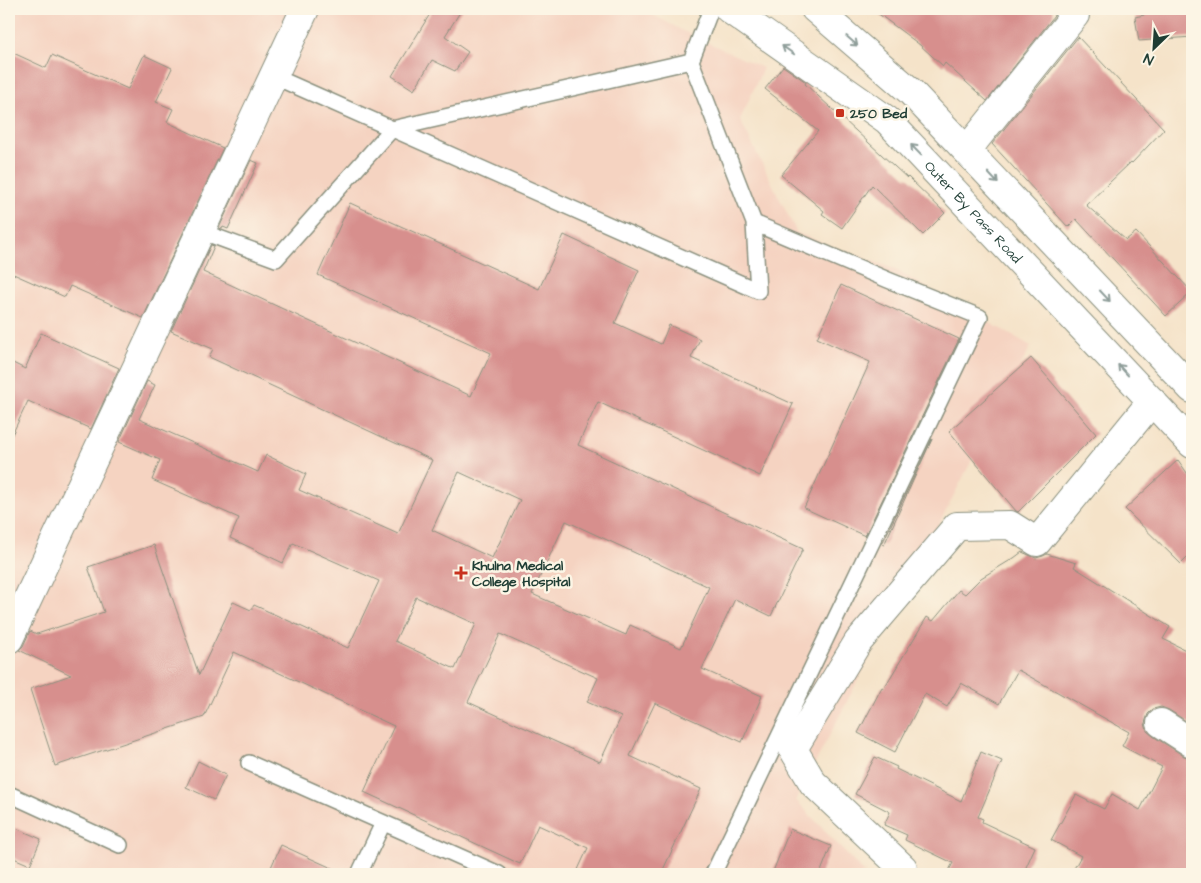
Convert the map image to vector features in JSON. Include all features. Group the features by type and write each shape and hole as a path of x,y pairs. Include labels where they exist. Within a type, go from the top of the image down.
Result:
{"street":[{"path":"9,639 305,9"},
{"name":"Outer By Pass Road","path":"729,9 887,120 1192,444"},
{"path":"815,9 910,91 1192,389"},
{"path":"967,150 1075,14 1068,9"},
{"path":"899,874 903,868 812,783 793,749 858,642 957,526 1010,525 1037,542 1152,401"},
{"path":"1161,723 1192,743"}],"lane":[{"path":"273,76 758,291 754,223 691,61 711,9"},
{"path":"200,231 276,260 392,129 691,61"},
{"path":"713,874 980,317 754,223"},
{"path":"249,763 499,874"},
{"path":"9,794 120,846"},
{"path":"359,874 383,823"}],"shaded area":[{"name":"Khulna Medical College Hospital","path":"9,9 642,9 685,32 763,68 740,120 797,233 894,269 1031,346 796,800 865,874 9,874"}],"building":[{"path":"433,9 462,9 445,36 468,52 455,71 432,60 414,90 392,76"},
{"path":"872,9 1053,9 1054,16 987,101 945,63 943,66 920,45"},
{"path":"1143,9 1192,9 1192,37 1139,41 1135,17 1144,15"},
{"path":"1078,37 1164,129 1132,163 1086,205 1126,240 1136,232 1192,292 1166,316 1076,219 1068,227 992,144"},
{"path":"9,51 46,68 52,55 128,89 144,55 172,68 156,102 173,109 167,122 223,148 143,318 70,286 65,297 9,272"},
{"path":"783,66 806,82 805,84 945,213 923,235 872,185 842,228 822,214 824,211 781,175 818,131 765,89"},
{"path":"251,160 258,163 228,229 219,228"},
{"path":"350,203 539,289 564,235 639,270 615,323 661,344 669,325 700,339 691,358 793,404 760,476 598,402 578,445 803,549 771,616 735,599 702,669 762,696 742,742 655,703 630,756 701,789 661,874 576,874 588,848 538,825 520,864 364,792 394,726 234,652 204,717 55,766 30,689 71,675 19,650 30,631 37,634 104,612 88,567 154,545 199,675 233,602 251,610 254,605 348,648 379,581 293,543 283,563 230,538 239,518 152,480 160,460 119,442 147,381 155,385 139,419 258,472 266,455 306,474 299,490 398,534 432,460 209,357 213,349 171,331 211,245 214,246 203,272 471,396 491,353 318,275","holes":["459,472 520,500 492,558 432,530","566,521 709,587 681,648 630,625 626,635 532,594","416,597 476,624 455,669 395,641","500,634 598,678 587,702 621,717 600,762 468,702"]},
{"path":"841,285 959,339 865,536 804,508 870,362 817,338"},
{"path":"41,333 119,368 91,429 28,401 9,441 9,361 25,369"},
{"path":"1031,358 1096,434 1018,512 949,431"},
{"path":"932,439 884,545 882,544"},
{"path":"1178,460 1192,480 1192,553 1181,564 1125,509"},
{"path":"1022,552 1036,558 1047,554 1076,563 1074,567 1170,627 1163,639 1192,653 1192,725 1161,707 1153,709 1148,714 1145,723 1147,731 1153,736 1184,756 1192,758 1192,874 1071,874 1081,856 1051,840 1076,795 1104,809 1112,794 1140,810 1162,767 1122,746 1129,732 1018,670 999,704 961,683 947,707 925,694 895,752 858,733 882,687 884,688 927,617 933,621 959,590 965,594 981,578"},
{"path":"981,752 1002,761 978,817 983,819 982,822 1035,847 1023,874 947,874 953,863 905,840 907,835 884,825 890,812 855,794 875,757 961,801"},
{"path":"198,761 226,775 214,800 186,787"},
{"path":"16,828 41,839 30,865 9,856 9,843"},
{"path":"790,829 831,846 820,874 772,874"},
{"path":"281,845 345,874 268,874"}],"place":[{"name":"250 Bed","path":"840,113"},
{"name":"Khulna Medical College Hospital","path":"461,573"}]}
